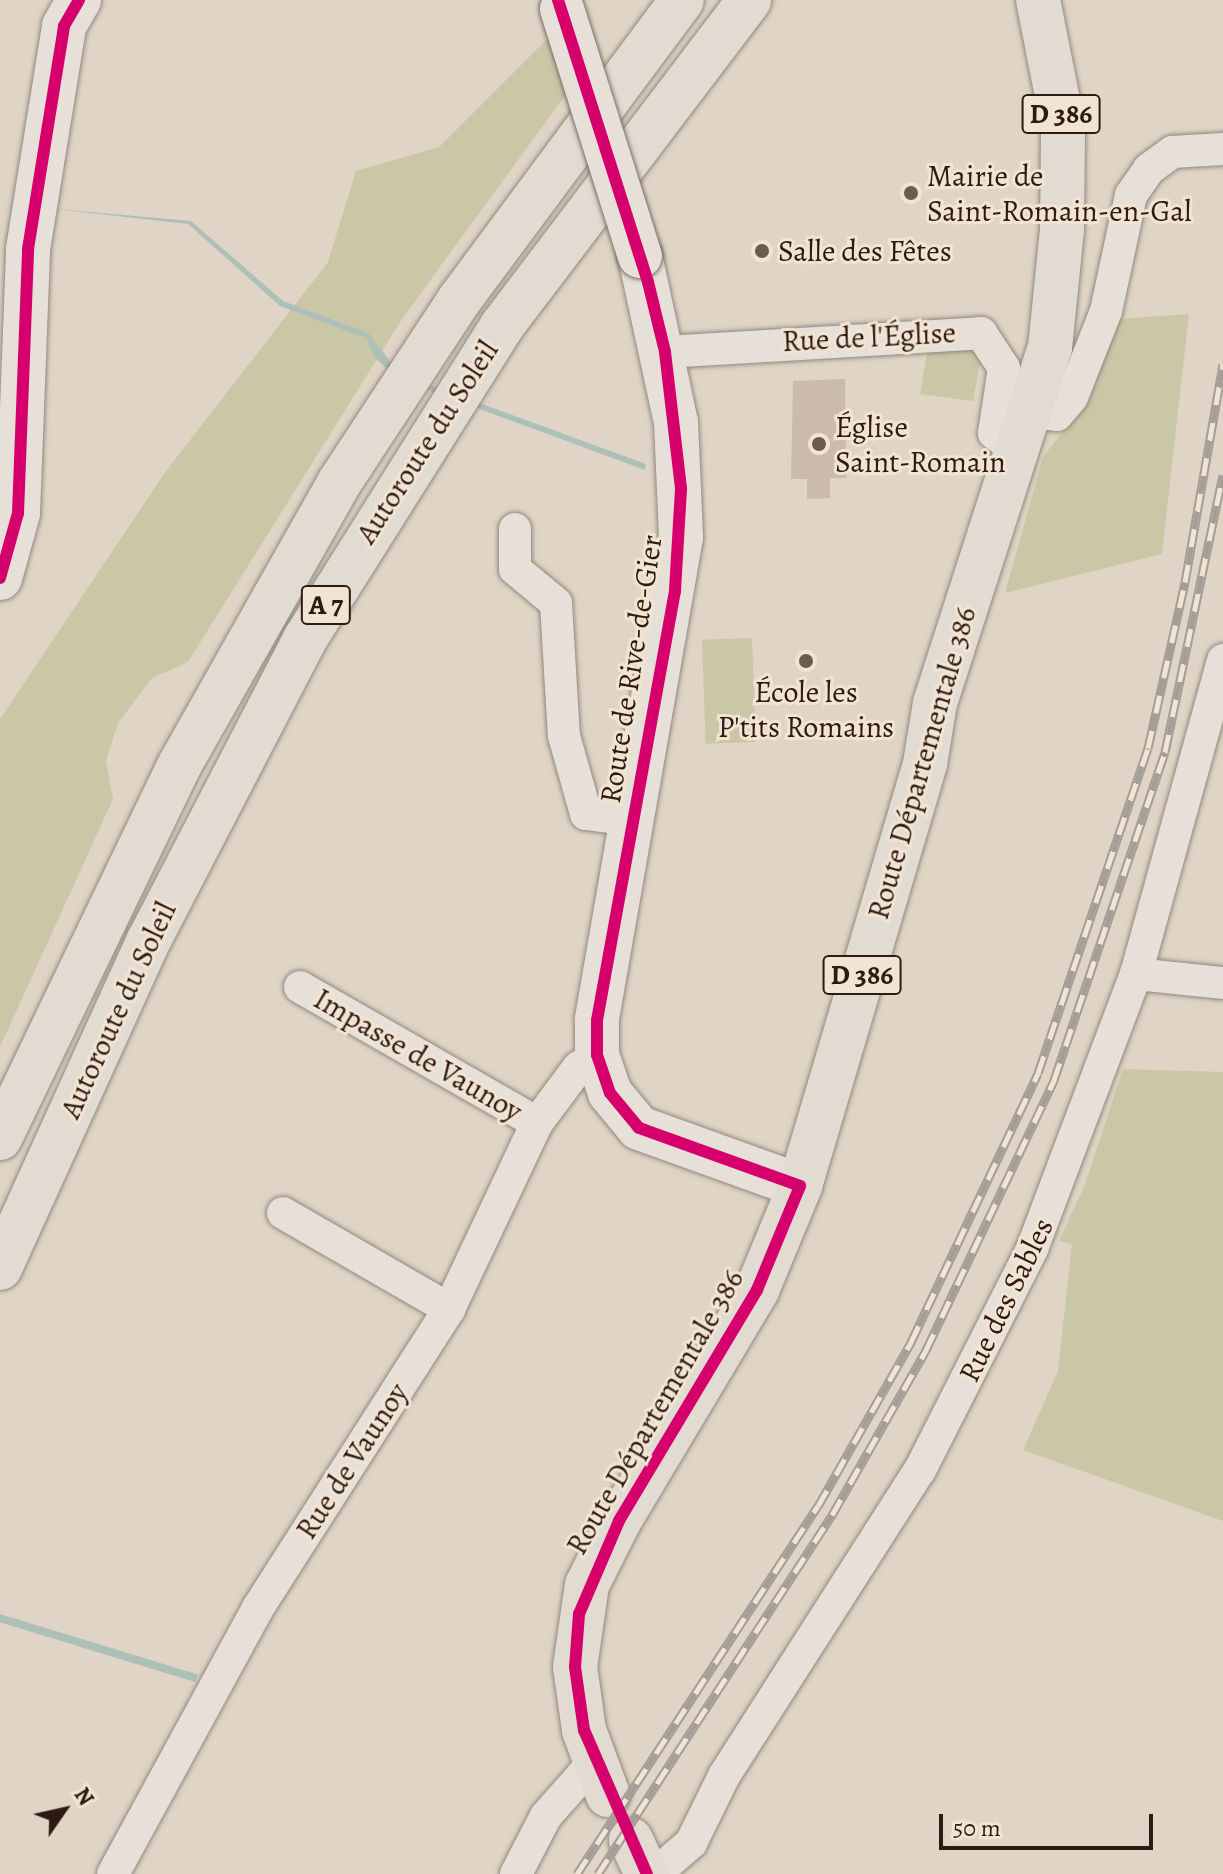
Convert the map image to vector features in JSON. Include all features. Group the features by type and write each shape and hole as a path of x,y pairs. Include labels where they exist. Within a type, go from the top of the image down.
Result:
{"main road":[{"path":"0,578 18,513 12,308 64,26 79,0"},
{"name":"Autoroute du Soleil","path":"0,1138 179,766 331,495 460,299 682,0"},
{"name":"Autoroute du Soleil","path":"0,1268 149,940 320,614 502,326 749,0"},
{"name":"Route Départementale 386","path":"601,1779 575,1667 587,1585 619,1521 757,1290 800,1186 925,764 935,703 1026,431 1050,348 1063,168 1063,126 1038,0"},
{"name":"Route de Rive-de-Gier","path":"560,4 640,256 665,352 681,537 597,1020 597,1055 610,1093 639,1128 800,1186"}],"street":[{"path":"1026,431 1057,415 1072,397 1106,311 1131,195 1149,169 1172,152 1223,149"},
{"name":"Rue de l'Église","path":"665,352 981,333 1004,368 994,433 1026,431"},
{"path":"515,529 515,569 556,603 564,736 586,814 632,820"},
{"name":"Rue des Sables","path":"644,1863 691,1843 724,1776 920,1470 1063,1180 1136,974 1223,660"},
{"path":"1136,974 1223,983"},
{"name":"Impasse de Vaunoy","path":"300,987 537,1123"},
{"name":"Rue de Vaunoy","path":"113,1874 258,1608 449,1309 537,1123 578,1068 597,1055"},
{"path":"283,1213 449,1309"},
{"path":"516,1874 546,1816 601,1779"}],"shaded area":[{"path":"551,35 569,90 402,319 188,662 152,678 118,723 106,760 113,799 0,1047 0,719 166,471 328,262 356,171 439,147"},
{"path":"45,208 191,221 283,301 368,333 400,374 646,464 645,470 398,379 375,358 366,338 280,306 188,224"},
{"path":"1189,314 1162,554 1005,593 1043,457 1080,409 1118,319"},
{"path":"968,347 981,358 973,401 920,394 927,352"},
{"path":"752,638 756,742 706,744 702,640"},
{"path":"1123,1069 1223,1072 1223,1521 1023,1450 1058,1371 1072,1244 1059,1241 1084,1187"},
{"path":"0,1614 198,1675 196,1682 0,1622"}],"building":[{"name":"Église Saint-Romain","path":"845,379 846,478 830,478 830,498 807,499 807,479 791,479 793,381"}],"railway":[{"path":"577,1874 818,1506 911,1342 1038,1073 1148,748 1185,582 1223,364"},
{"path":"598,1874 832,1515 926,1350 1054,1080 1165,752 1223,475"}],"cycle path":[{"path":"0,578 18,513 28,249 64,26 79,0"},
{"path":"558,0 648,282 665,352 681,489 675,591 597,1020 597,1055 610,1093 639,1128 800,1186 757,1290 619,1521 579,1614 575,1667 584,1730 647,1874"}],"place":[{"name":"Mairie de Saint-Romain-en-Gal","path":"911,193"},
{"name":"Salle des Fêtes","path":"762,251"},
{"name":"Église Saint-Romain","path":"819,444"},
{"name":"École les P'tits Romains","path":"806,661"}]}
